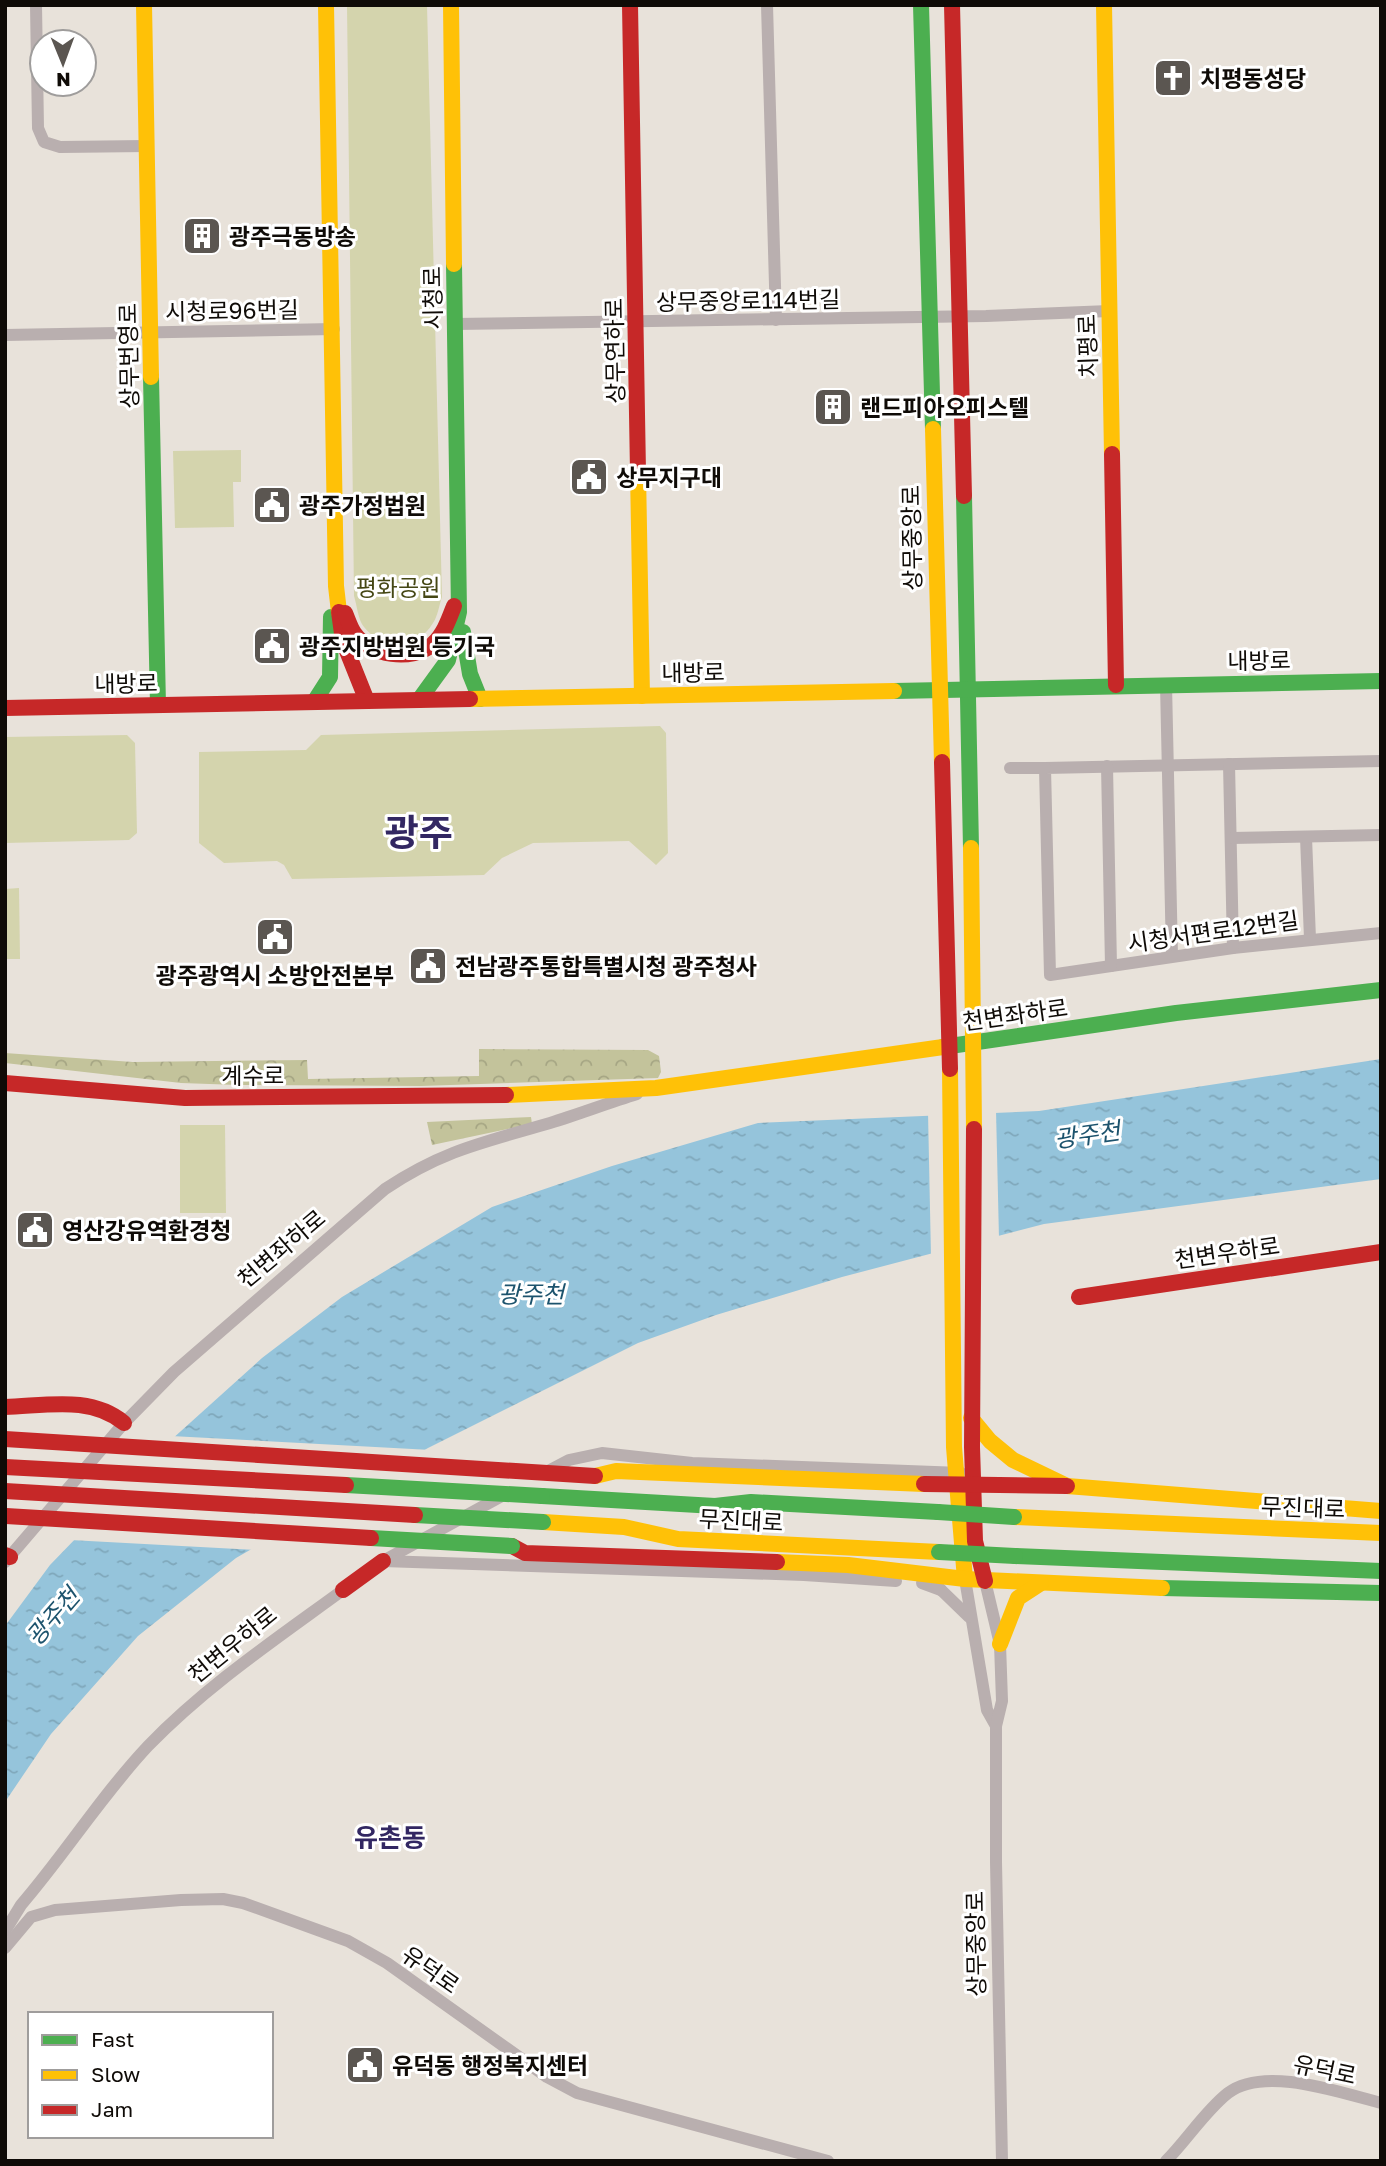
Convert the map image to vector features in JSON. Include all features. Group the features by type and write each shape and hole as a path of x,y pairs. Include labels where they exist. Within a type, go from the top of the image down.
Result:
{"main road":[{"name":"상무번영로","path":"144,5 158,705"},
{"name":"시청로","path":"326,5 334,329 336,586 344,641 367,701"},
{"name":"시청로","path":"419,700 440,674 456,647 459,612 451,5"},
{"name":"상무연하로","path":"630,5 642,696"},
{"name":"상무중앙로","path":"922,5 954,1315 964,1479 965,1579"},
{"path":"952,5 969,690 973,1044"},
{"name":"치평로","path":"1104,5 1116,685"},
{"name":"시청로","path":"336,586 354,634 365,644 397,654 412,654 429,647 439,638 460,590"},
{"name":"시청로","path":"314,702 330,677 331,615 336,586"},
{"name":"시청로","path":"459,612 470,674 480,699"},
{"name":"내방로","path":"5,708 1381,681"},
{"name":"천변좌하로","path":"502,1095 656,1088 1176,1013 1381,990"},
{"name":"상무중앙로","path":"973,1044 974,1310 971,1418 964,1479 985,1581"},
{"name":"계수로","path":"5,1083 185,1097 502,1095"},
{"name":"천변우하로","path":"1079,1297 1381,1252"},
{"path":"5,1407 96,1406 115,1413 124,1423"},
{"path":"971,1418 979,1430 1001,1450 1033,1472 1067,1486"},
{"path":"5,1439 595,1476 695,1489 751,1502"},
{"name":"무진대로","path":"5,1467 715,1507 751,1502 1381,1533"},
{"path":"595,1476 616,1472 964,1479 1381,1511"},
{"name":"무진대로","path":"5,1491 624,1527 678,1539 1015,1556 1381,1570"},
{"path":"6,1516 512,1546 678,1539"},
{"path":"512,1546 525,1553 848,1565 985,1581 1283,1593 1381,1593"},
{"name":"천변우하로","path":"343,1590 383,1561"},
{"path":"1000,1644 1018,1598 1041,1583"}],"street":[{"path":"36,5 38,128 44,142 60,147 146,146"},
{"path":"766,5 776,320"},
{"name":"상무중앙로114번길","path":"455,324 958,317 1109,311"},
{"name":"시청로96번길","path":"5,335 334,329"},
{"path":"1167,684 1172,956"},
{"path":"1010,768 1381,761"},
{"path":"1229,764 1233,948"},
{"path":"1107,766 1111,966"},
{"name":"시청서편로12번길","path":"1045,768 1050,975 1233,948 1381,933"},
{"path":"1231,838 1381,835"},
{"path":"1306,837 1310,939"},
{"name":"천변좌하로","path":"7,1558 124,1423 234,1318 385,1189 412,1171 466,1146 567,1118 656,1088"},
{"name":"천변우하로","path":"383,1561 569,1460 602,1453 692,1463 964,1479"},
{"path":"383,1561 804,1575 919,1582 941,1590"},
{"path":"924,1573 969,1617"},
{"name":"상무중앙로","path":"965,1579 969,1617 987,1710 996,1726"},
{"name":"상무중앙로","path":"985,1581 1000,1644 1002,1701 996,1726 1002,2161"},
{"name":"천변우하로","path":"5,1931 21,1905 146,1748 177,1718 285,1629 343,1590"},
{"name":"유덕로","path":"5,1948 31,1917 55,1910 181,1900 223,1899 243,1903 348,1941 387,1964 547,2077 578,2093 828,2161"},
{"name":"유덕로","path":"1166,2161 1229,2092 1250,2084 1277,2080 1381,2103"}],"green space":[{"name":"평화공원","path":"347,5 427,5 442,597 435,620 426,632 400,644 381,640 364,627 354,596"},
{"path":"241,450 241,482 233,482 234,527 175,528 173,451"},
{"path":"660,726 666,733 668,853 656,865 629,841 533,843 502,858 484,875 292,879 284,865 277,861 224,863 199,843 199,752 306,750 321,735"},
{"path":"127,735 135,743 137,833 129,840 5,843 5,737"},
{"path":"19,888 20,959 5,959 5,889"},
{"path":"479,1049 648,1050 659,1056 661,1072 658,1078 421,1086 238,1085 181,1083 5,1063 5,1053 133,1062 307,1060 308,1079 479,1076"},
{"path":"531,1117 532,1124 432,1145 427,1122"},
{"path":"180,1125 225,1125 226,1213 180,1213"}],"water":[{"name":"광주천","path":"1381,1059 1381,1179 1044,1224 842,1277 716,1315 638,1343 428,1448 236,1558 138,1636 51,1734 5,1802 5,1626 50,1565 171,1440 262,1358 342,1297 492,1207 612,1166 758,1123 1039,1111"}],"pier":[{"path":"996,1110 999,1239 931,1257 928,1112"},
{"path":"171,1436 431,1450 258,1550 70,1540"}],"traffic: fast":[{"path":"921,5 933,429"},
{"path":"419,700 448,660 459,612 454,264"},
{"path":"151,377 158,705"},
{"path":"964,496 971,848"},
{"path":"314,702 330,677 331,617"},
{"path":"463,632 470,674 480,699"},
{"path":"894,691 1381,681"},
{"path":"943,1047 1176,1013 1381,990"},
{"path":"346,1485 542,1496"},
{"path":"542,1496 715,1506 751,1502 938,1512"},
{"path":"938,1512 1014,1517"},
{"path":"415,1515 543,1522"},
{"path":"371,1538 512,1546"},
{"path":"939,1552 1015,1556"},
{"path":"1015,1556 1381,1571"},
{"path":"1162,1588 1381,1593"}],"traffic: slow":[{"path":"144,5 151,377"},
{"path":"326,5 336,586 339,612"},
{"path":"451,5 454,264"},
{"path":"1104,5 1112,454"},
{"path":"933,429 942,762"},
{"path":"638,472 642,696"},
{"path":"470,699 894,691"},
{"path":"971,848 974,1129"},
{"path":"506,1095 656,1088 943,1047"},
{"path":"950,1069 954,1447 965,1579"},
{"path":"971,1418 990,1441 1013,1460 1067,1486 1381,1511"},
{"path":"595,1476 616,1471 924,1484"},
{"path":"1014,1517 1381,1533"},
{"path":"543,1522 624,1527 678,1539 939,1552"},
{"path":"777,1562 848,1565 965,1579 1162,1588"},
{"path":"1000,1644 1018,1598 1041,1583"}],"traffic: jam":[{"path":"630,5 638,472"},
{"path":"952,5 964,496"},
{"path":"1112,454 1116,685"},
{"path":"345,613 361,641 380,651 403,654 424,650 433,644 443,631 454,606"},
{"path":"339,612 343,641 367,701"},
{"path":"5,708 470,699"},
{"path":"942,762 950,1069"},
{"path":"5,1083 185,1098 506,1095"},
{"path":"974,1129 972,1447 975,1541 985,1581"},
{"path":"1079,1297 1381,1252"},
{"path":"5,1407 82,1405 111,1414 124,1423"},
{"path":"5,1439 595,1476"},
{"path":"5,1467 346,1485"},
{"path":"924,1484 1067,1486"},
{"path":"5,1491 415,1515"},
{"path":"6,1516 371,1538"},
{"path":"512,1546 525,1553 777,1562"},
{"path":"5,1555 10,1557"},
{"path":"343,1590 383,1561"}],"place":[{"name":"치평동성당","path":"1173,78"},
{"name":"광주극동방송","path":"202,236"},
{"name":"랜드피아오피스텔","path":"833,407"},
{"name":"상무지구대","path":"589,477"},
{"name":"광주가정법원","path":"272,505"},
{"name":"광주지방법원 등기국","path":"272,646"},
{"name":"광주광역시 소방안전본부","path":"275,937"},
{"name":"전남광주통합특별시청 광주청사","path":"428,966"},
{"name":"영산강유역환경청","path":"35,1230"},
{"name":"유덕동 행정복지센터","path":"365,2065"}],"district":[{"name":"광주","path":"419,832"},
{"name":"유촌동","path":"390,1837"}]}
